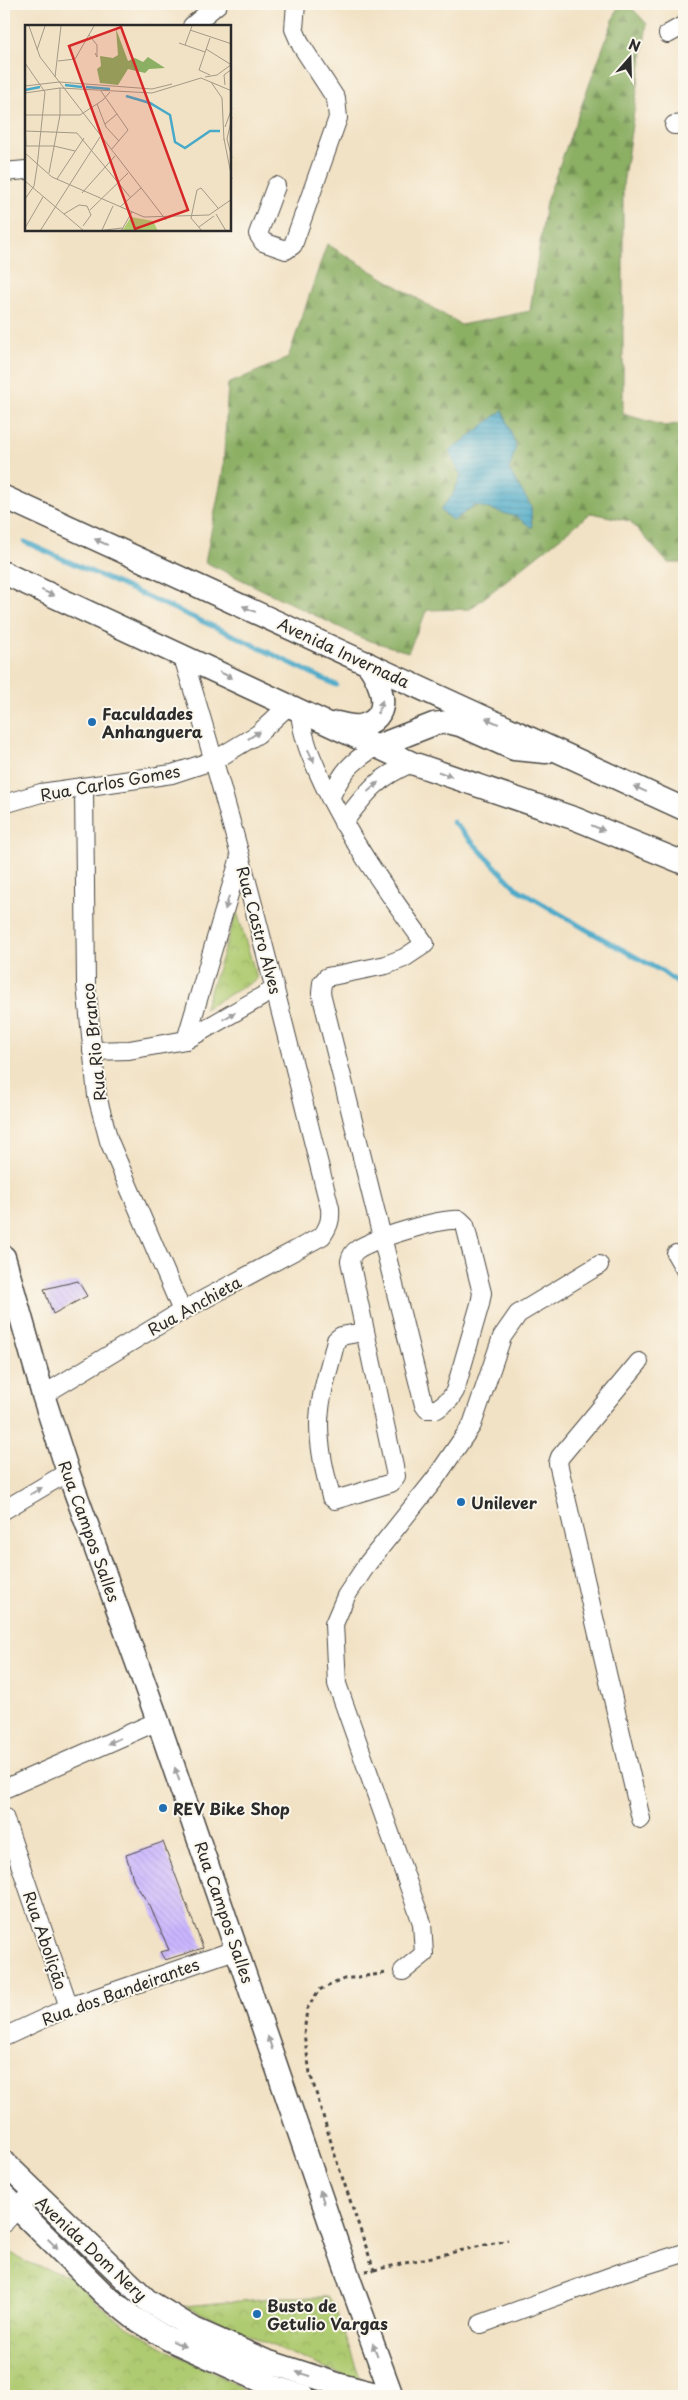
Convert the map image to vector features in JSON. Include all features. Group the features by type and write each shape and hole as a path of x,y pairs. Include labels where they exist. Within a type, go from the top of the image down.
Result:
{"main road":[{"name":"Avenida Invernada","path":"4,497 684,809"},
{"path":"4,573 182,654 412,763 576,819 684,863"},
{"path":"323,722 356,726 365,725 374,719 380,711 383,701 382,689 378,678 367,663"},
{"path":"376,747 434,724 448,722 460,725 514,749 564,754"},
{"path":"412,763 418,730"},
{"name":"Rua Campos Salles","path":"4,1257 43,1394 68,1472 238,1948 347,2272 392,2396"},
{"name":"Avenida Dom Nery","path":"4,2162 148,2301 194,2329 266,2361 301,2373 384,2396"},
{"name":"Avenida Dom Nery","path":"9,2209 104,2294 134,2318 168,2339 277,2392 304,2396"}],"street":[{"path":"193,25 218,4"},
{"path":"276,186 258,234 263,242 286,250 293,245 338,118 336,99 301,45 294,29 296,4"},
{"path":"668,34 684,26"},
{"path":"4,172 25,170"},
{"name":"Rua Castro Alves","path":"182,654 215,760 330,1208"},
{"path":"294,708 305,744 330,798 365,861 425,944 404,958 386,965 328,976 322,983 321,993 383,1238 424,1405 432,1411 437,1410 455,1391 482,1293 464,1222 456,1220 383,1238 357,1249 351,1255 350,1261 364,1332 396,1476 392,1483 335,1500 331,1497 323,1465 319,1425 320,1412 336,1340 341,1336 364,1332"},
{"name":"Rua Carlos Gomes","path":"4,804 41,793 172,774 215,760 258,734 294,708"},
{"path":"330,798 340,776 355,760 376,747"},
{"path":"344,823 369,789 390,772 412,763"},
{"name":"Rua Rio Branco","path":"84,788 86,985 97,1096 109,1141 182,1311"},
{"path":"186,1040 240,857"},
{"path":"92,1051 130,1050 186,1040 275,989"},
{"name":"Rua Anchieta","path":"43,1394 182,1311 322,1236 328,1227 330,1208"},
{"path":"403,1971 424,1954 422,1923 337,1684 334,1624 346,1596 368,1563 435,1479 472,1425 502,1337 518,1314 599,1265"},
{"path":"639,1362 560,1457 558,1463 641,1819"},
{"path":"4,1510 68,1472"},
{"path":"4,1789 158,1721"},
{"name":"Rua Abolição","path":"4,1817 69,2007"},
{"name":"Rua dos Bandeirantes","path":"4,2037 69,2007 238,1948"},
{"path":"9,2209 33,2192"},
{"path":"481,2324 684,2253"}],"path":[{"path":"374,2270 338,2165 310,2073 304,2034 307,2009 319,1990 344,1979 403,1971"},
{"path":"347,2272 374,2270 508,2240"}],"green space":[{"path":"619,4 628,4 647,24 623,185 623,414 665,426 684,423 684,563 668,563 630,521 591,513 470,609 427,610 408,652 364,639 205,562 223,471 228,384 288,358 327,244 461,325 530,311 546,202"},
{"path":"237,912 257,979 204,1009"},
{"path":"4,2247 23,2261 70,2277 114,2318 171,2352 228,2380 242,2390 245,2396 4,2396"},
{"path":"283,2297 328,2297 333,2303 362,2383 289,2353 185,2306"}],"water":[{"path":"503,410 516,446 509,470 531,506 532,528 517,517 475,505 453,521 440,510 452,496 461,476 449,452"}],"building":[{"path":"78,1281 87,1296 53,1314 44,1289"},
{"path":"163,1842 203,1948 165,1960 160,1952 169,1950 150,1906 134,1882 126,1855"}],"waterway":[{"path":"25,542 237,637 336,685"},
{"path":"453,822 516,888 663,972 684,988"}],"place":[{"name":"Faculdades Anhanguera","path":"92,722"},
{"name":"Unilever","path":"461,1502"},
{"name":"REV Bike Shop","path":"163,1808"},
{"name":"Busto de Getulio Vargas","path":"257,2314"}]}
